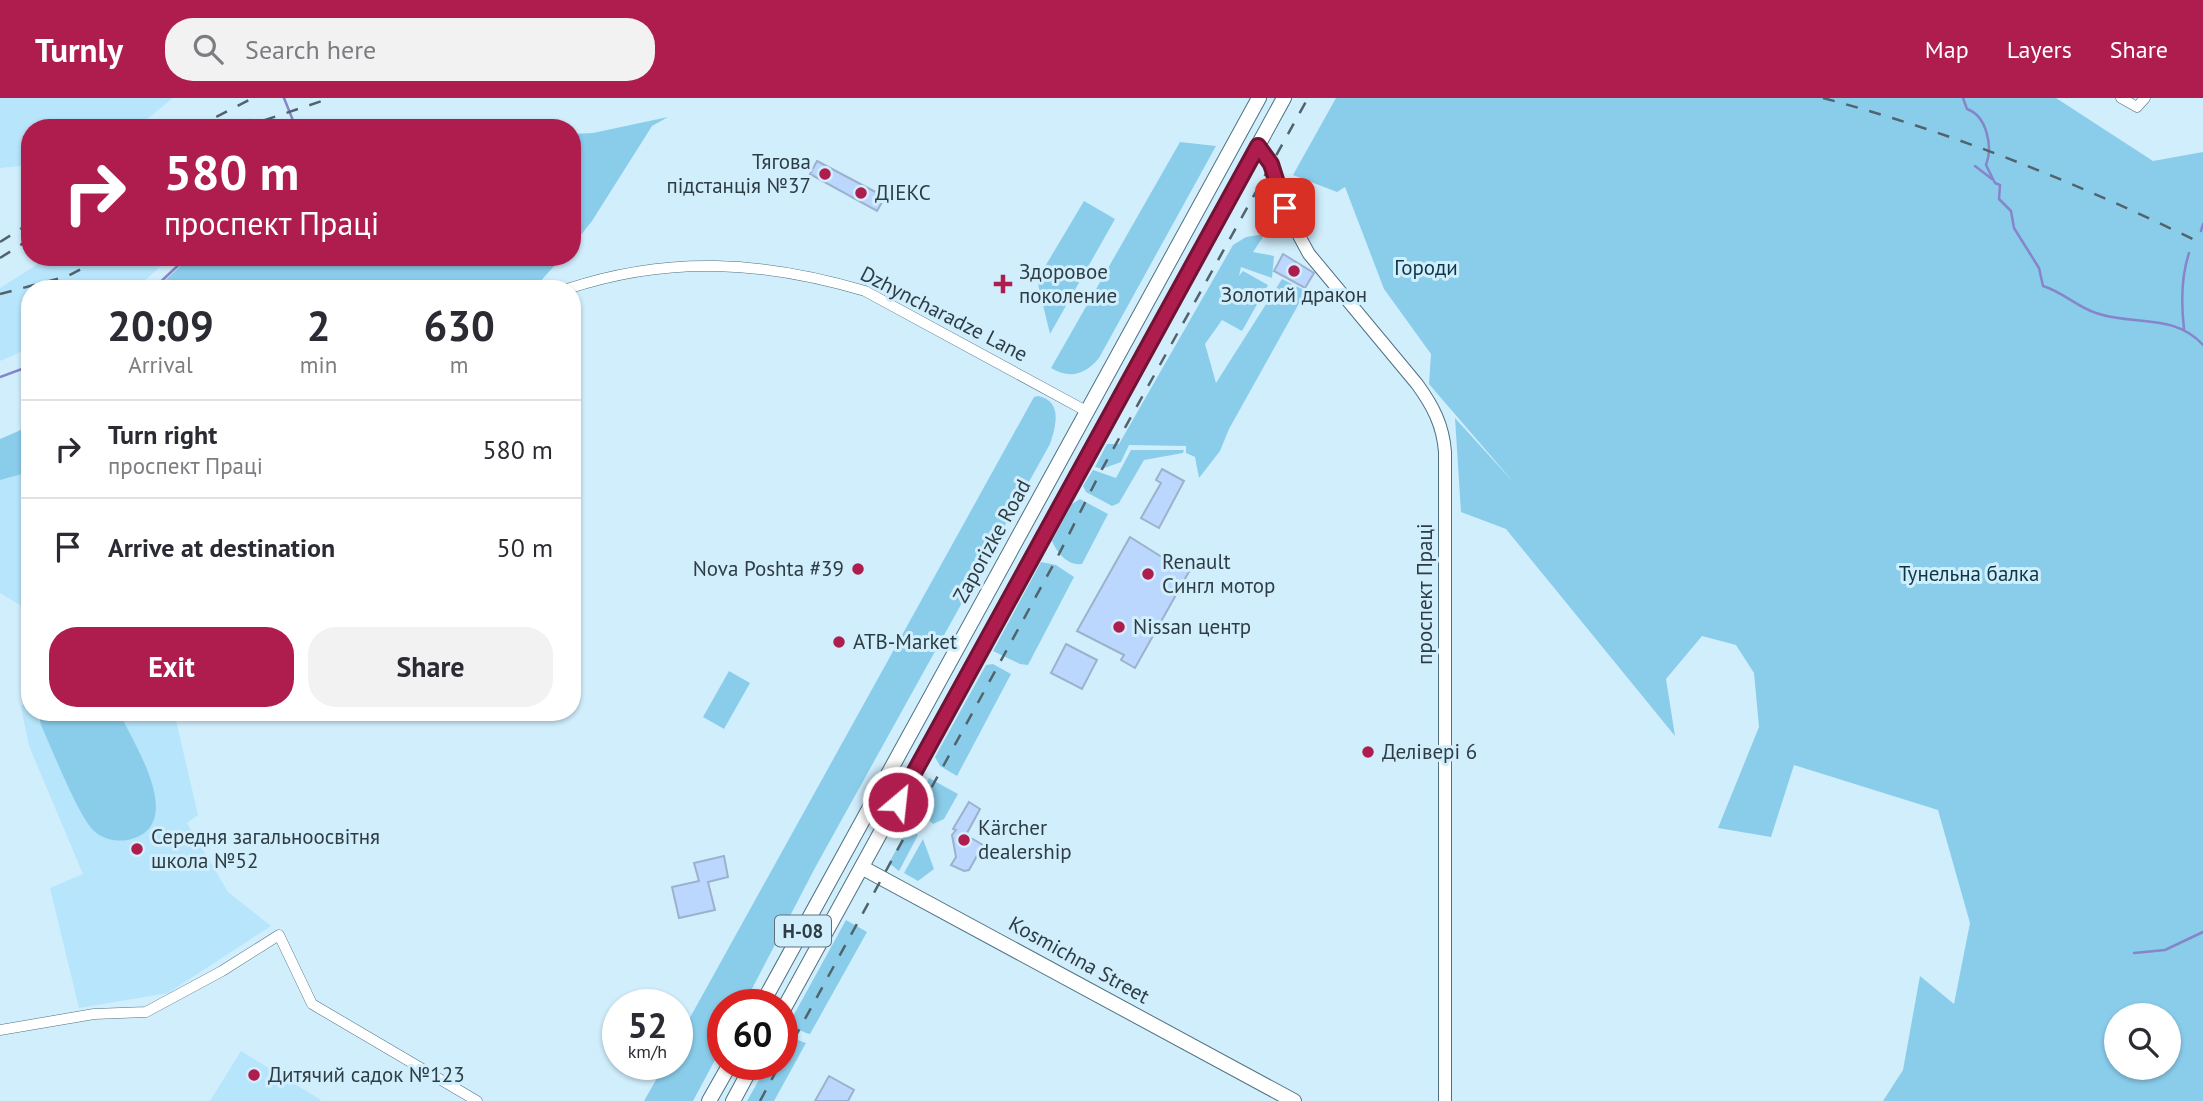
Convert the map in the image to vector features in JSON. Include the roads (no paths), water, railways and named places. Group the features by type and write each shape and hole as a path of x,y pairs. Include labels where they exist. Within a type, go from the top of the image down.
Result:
{"main road":[{"name":"Zaporizke Road","path":"770,989 1259,98"},
{"name":"Zaporizke Road","path":"795,989 1284,98"},
{"path":"1238,136 1258,146"},
{"path":"1088,412 1107,422"},
{"name":"Kosmichna Street","path":"843,858 1294,1101"},
{"path":"709,1101 721,1080"},
{"path":"733,1101 744,1080"}],"street":[{"path":"2121,98 2137,107 2145,98"},
{"name":"проспект Праці","path":"1258,146 1271,164 1291,221 1309,254 1417,384 1431,403 1442,430 1445,452 1445,1101"},
{"name":"Dzhyncharadze Lane","path":"581,285 637,270 685,265 749,266 827,279 865,290 1088,412"},
{"path":"0,1030 94,1014 146,1012 222,971 279,934 312,1004 477,1101"}],"waterway":[{"path":"284,98 292,119"},
{"path":"1963,98 1967,109 1984,125 1989,150 1986,165 1995,183 2000,185 1999,199 2011,211 2014,228 2039,268 2043,286 2096,313 2180,328 2203,345"},
{"path":"1975,166 1992,179"},
{"path":"2201,231 2203,224"},
{"path":"2184,329 2182,290 2189,253"},
{"path":"163,280 177,266"},
{"path":"0,377 21,369"},
{"path":"2134,953 2165,950 2203,932"}],"railway":[{"path":"212,119 253,98"},
{"path":"268,119 331,98"},
{"path":"798,1032 1057,558 1101,471 1308,98"},
{"path":"1823,98 1921,127 2016,162 2203,244"},
{"path":"0,242 21,229"},
{"path":"0,258 21,245"},
{"path":"53,280 87,266"},
{"path":"0,294 21,288"},
{"path":"760,1101 771,1080"}],"place":[{"name":"Тягова пiдстанцiя №37","path":"825,174"},
{"name":"ДІЕКС","path":"861,193"},
{"name":"Золотий дракон","path":"1294,271"},
{"name":"Здоровое поколение","path":"1003,284"},
{"name":"Nova Poshta #39","path":"858,569"},
{"name":"Renault Сингл мотор","path":"1148,574"},
{"name":"Nissan центр","path":"1119,627"},
{"name":"ATB-Market","path":"839,642"},
{"name":"Делівері 6","path":"1368,752"},
{"name":"Kärcher dealership","path":"964,840"},
{"name":"Середня загальноосвітня школа №52","path":"137,849"},
{"name":"Дитячий садок №123","path":"254,1075"}],"park label":[{"name":"Городи","path":"1426,268"},
{"name":"Тунельна балка","path":"1969,574"}]}
